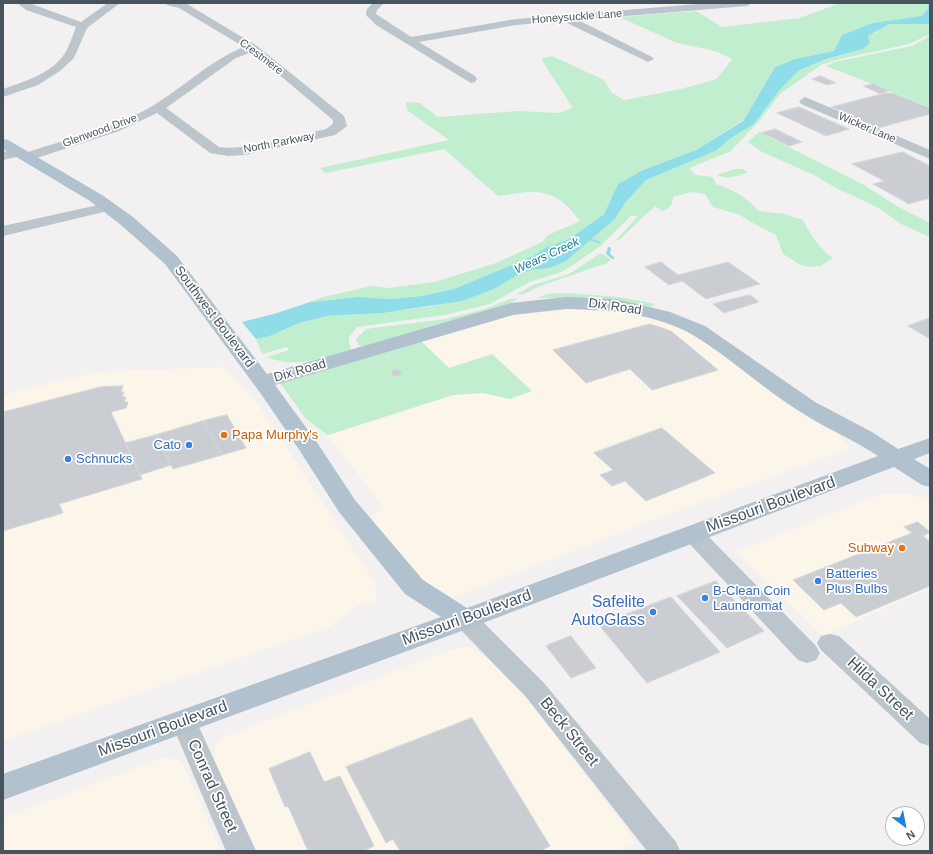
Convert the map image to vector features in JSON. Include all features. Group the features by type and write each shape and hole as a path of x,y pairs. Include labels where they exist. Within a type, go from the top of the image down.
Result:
{"main road":[{"name":"Southwest Boulevard","path":"13,152 96,198 127,221 171,260 247,361 308,446 347,506 414,587 466,619"},
{"name":"Dix Road","path":"262,382 511,309 566,303 616,305 658,315 698,330 807,407 898,458 930,480"},
{"path":"247,361 264,367 279,368 324,364"},
{"name":"Missouri Boulevard","path":"3,787 466,619 930,445"}],"street":[{"path":"22,3 30,8 82,26"},
{"path":"3,93 34,82 56,69 68,58 82,26 115,3"},
{"name":"Crestmere","path":"171,3 183,6 252,48 339,119 340,126"},
{"path":"379,3 372,9 372,15 380,23 471,79"},
{"name":"Honeysuckle Lane","path":"409,41 516,22 702,5 747,3"},
{"path":"565,18 648,59"},
{"name":"Glenwood Drive","path":"13,152 114,128 158,108 232,56 252,48"},
{"name":"Wicker Lane","path":"805,101 930,155"},
{"name":"North Parkway","path":"158,108 215,150 228,152 244,151 330,132 340,126"},
{"path":"3,231 107,207"},
{"path":"693,534 807,653"},
{"name":"Beck Street","path":"466,619 534,690 665,851"},
{"name":"Hilda Street","path":"830,643 930,735"},
{"name":"Conrad Street","path":"184,722 241,851"}],"shaded area":[{"path":"584,307 638,315 685,330 704,340 838,433 850,449 674,512 449,599 425,584 373,522 372,516 384,508 328,435 453,395 483,393 510,399 532,391 492,354 449,368 421,341 515,314"},
{"path":"223,367 252,395 375,583 377,604 362,603 329,627 3,741 3,395 97,372"},
{"path":"898,493 914,495 930,501 930,588 823,636 736,552 881,494"},
{"path":"464,647 472,648 483,655 523,693 636,842 617,851 257,851 218,771 214,757 215,745 223,737 447,651"},
{"path":"163,758 176,759 183,764 221,851 3,851 3,818"}],"green space":[{"path":"840,3 929,3 927,10 921,16 873,23 836,47 834,51 795,59 775,67 743,120 696,150 643,170 618,184 604,214 569,239 545,248 533,256 454,289 421,296 392,299 358,297 310,302 323,297 372,286 388,288 435,282 496,263 542,242 548,235 580,221 562,201 544,193 524,192 498,196 444,149 326,173 320,168 449,140 407,110 406,102 420,103 438,117 518,111 558,113 573,108 541,59 552,56 604,80 612,93 624,100 681,89 717,79 732,59 715,51 677,43 619,17 696,11 722,27 800,18"},
{"path":"889,24 930,24 930,34 909,44 836,60 821,65 781,93 760,120 731,151 689,168 695,175 713,177 716,184 739,194 758,211 784,214 803,220 816,241 833,258 820,266 808,267 799,264 783,254 776,235 740,215 713,207 705,194 691,192 673,197 670,206 665,210 662,211 655,206 619,240 615,241 638,216 631,216 599,247 573,265 561,272 529,282 490,304 445,315 357,327 349,337 349,344 351,347 350,350 319,359 288,362 267,357 289,350 287,347 262,354 256,339 270,336 299,323 327,316 353,315 429,307 494,289 518,275 531,270 550,268 566,261 615,219 625,203 646,180 717,149 728,140 754,124 778,92 798,71 826,59 863,49 868,36 878,31 879,28"},
{"path":"930,36 930,107 826,66 835,62 912,46"},
{"path":"759,132 864,185 895,205 930,223 930,237 901,224 879,208 836,188 814,175 762,152 748,142"},
{"path":"734,169 743,169 748,172 729,177 717,175"},
{"path":"601,253 611,260 607,263 540,286 524,294 516,295 533,285 569,274"},
{"path":"567,293 620,297 655,304 651,307 595,298 537,298 547,294"},
{"path":"518,298 511,303 363,346 358,345 356,339 366,329 446,319 485,309 510,299"},
{"path":"421,341 449,368 492,354 532,391 510,399 483,393 453,395 328,435 306,419 280,383"}],"water":[{"name":"Wears Creek","path":"929,3 930,24 889,24 868,36 870,43 863,49 826,59 798,71 778,92 754,124 728,140 717,150 646,180 625,203 615,219 566,261 550,268 531,270 518,275 494,289 462,301 382,313 327,316 299,323 270,336 256,339 242,322 277,313 310,302 358,297 392,299 421,296 454,289 533,256 545,248 569,239 604,214 618,184 643,170 696,150 743,121 775,67 795,59 834,51 842,35 873,23 921,16 927,10"}],"building":[{"path":"821,76 836,83 827,85 812,79"},
{"path":"873,84 889,91 880,94 864,86"},
{"path":"893,93 930,108 930,114 878,128 831,107 882,94"},
{"path":"799,107 849,129 826,136 777,113"},
{"path":"775,129 802,142 789,146 762,133"},
{"path":"903,152 930,166 930,196 928,196 930,198 909,204 873,184 884,181 852,164"},
{"path":"661,262 678,275 728,262 760,284 706,299 682,281 669,285 645,267"},
{"path":"750,295 759,302 724,313 713,304"},
{"path":"930,318 930,339 908,326"},
{"path":"650,324 671,331 718,370 652,390 630,369 586,383 553,350"},
{"path":"393,370 402,372 401,375 396,376 391,374"},
{"name":"Schnucks","path":"123,386 121,392 124,392 122,397 126,397 124,402 128,402 126,408 111,412 142,479 59,504 63,513 3,531 3,412 100,387"},
{"name":"Papa Murphy's","path":"227,415 246,448 222,455 203,421"},
{"name":"Cato","path":"203,421 222,455 173,469 156,435"},
{"path":"662,428 715,473 646,501 625,481 612,486 600,475 613,470 594,453"},
{"path":"156,435 171,465 140,475 126,443"},
{"path":"918,522 930,532 923,536 930,542 930,586 856,617 841,603 824,610 793,580 912,533 904,527"},
{"path":"716,581 764,631 727,648 677,596"},
{"path":"671,597 720,652 647,683 599,625"},
{"path":"571,636 596,668 571,678 546,646"},
{"path":"472,718 550,846 540,851 400,851 393,839 386,843 346,767"},
{"path":"310,752 324,782 340,776 374,846 363,851 308,851 288,806 285,807 269,769"}],"waterway":[{"path":"586,238 599,242"},
{"path":"609,248 608,254 613,258"}],"place":[{"name":"Papa Murphy's","path":"224,435"},
{"name":"Cato","path":"189,445"},
{"name":"Schnucks","path":"68,459"},
{"name":"Subway","path":"902,548"},
{"name":"Batteries Plus Bulbs","path":"818,581"},
{"name":"B-Clean Coin Laundromat","path":"705,598"},
{"name":"Safelite AutoGlass","path":"653,612"}]}
